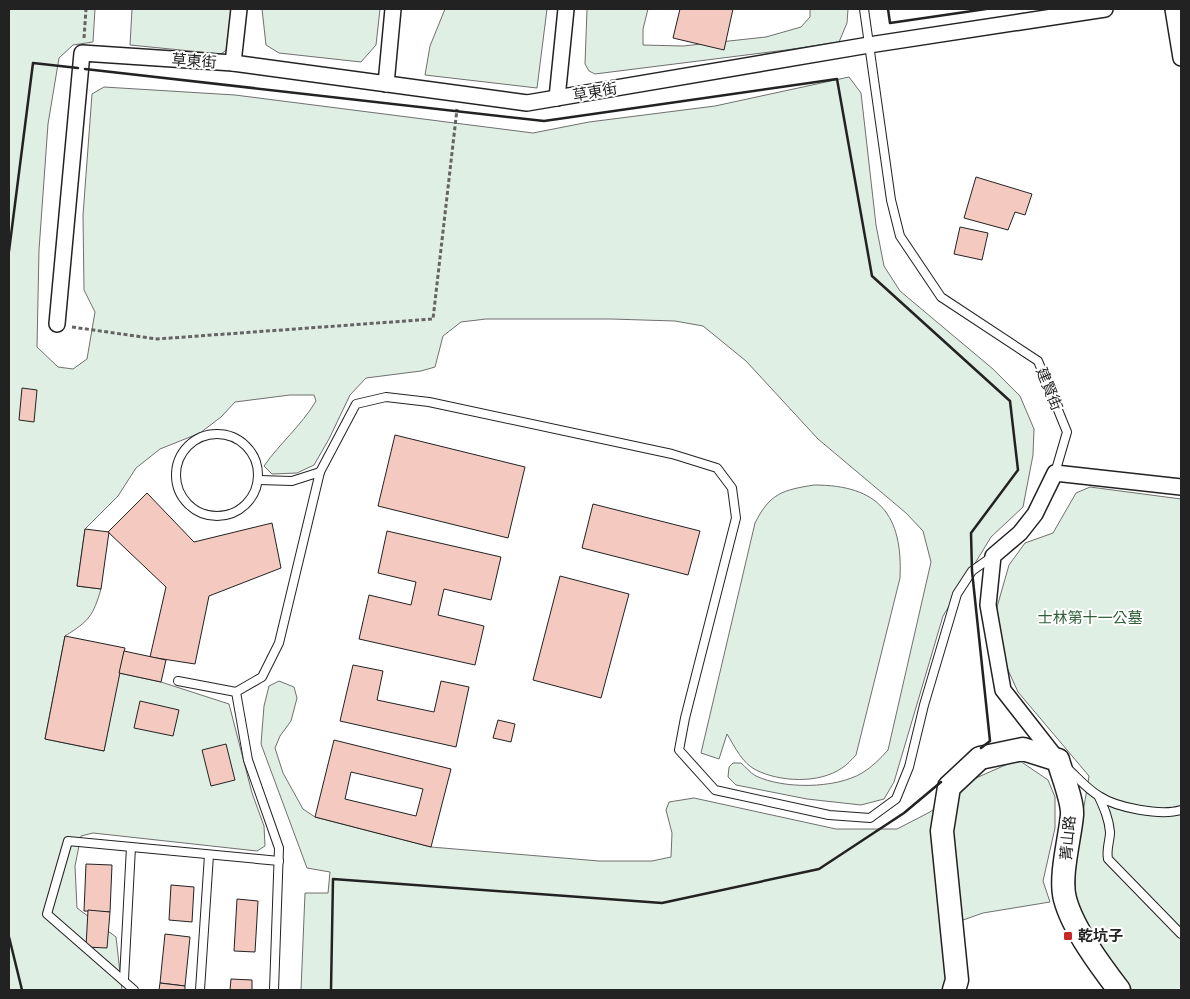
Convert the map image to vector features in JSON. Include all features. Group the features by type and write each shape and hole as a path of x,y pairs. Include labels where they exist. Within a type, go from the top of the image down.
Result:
{"street":[{"path":"232,63 239,9"},
{"path":"386,84 394,9"},
{"path":"557,98 566,9"},
{"name":"草東街","path":"82,53 232,63 527,103 869,44 1104,9"},
{"path":"1172,9 1181,58"},
{"path":"57,324 82,53"},
{"path":"1055,473 1181,487"},
{"name":"建賢街","path":"993,556 1020,533 1036,514 1055,473"},
{"path":"993,556 988,605 1003,690 1058,760"},
{"path":"954,990 957,980 942,831 949,787 980,758 1023,749 1058,760"},
{"name":"菁山路","path":"1058,760 1072,813 1064,898 1075,923 1104,971 1119,990"}],"lane":[{"name":"建賢街","path":"864,9 891,200 900,236 941,297 1038,361 1067,432 1055,473"},
{"path":"178,681 236,692 262,677 278,643 320,472 356,404 386,397 429,402 652,450 717,468 732,488 736,518 685,718 679,750 715,790 829,815 870,818 896,799 909,767 924,705 957,594 972,571 993,556"},
{"path":"222,434 238,439 250,449 257,464 258,480 254,496 243,508 228,515 212,516 196,511 184,501 177,486 176,470 181,455 191,442 206,435 222,434"},
{"path":"258,480 292,481 320,472"},
{"path":"236,692 248,760 279,848 274,990"},
{"path":"1058,760 1099,797 1126,807 1154,812 1181,810"},
{"path":"1099,797 1108,820 1110,834 1106,848 1108,859 1181,934"},
{"path":"134,990 124,979 47,914 68,841 279,861"},
{"path":"124,979 131,847"},
{"path":"200,990 209,855"}],"path":[{"path":"82,53 86,9"},
{"path":"57,324 157,339 433,319 458,93"}],"green space":[{"path":"9,9 95,9 93,42 73,45 59,58 48,124 39,250 37,347 58,367 73,369 87,359 95,312 84,290 83,215 92,94 104,87 235,95 533,133 589,122 715,106 849,77 861,93 876,225 884,266 900,291 993,369 1020,396 1034,429 1033,455 1023,507 991,537 943,616 894,782 884,799 861,805 807,799 736,785 728,777 729,767 733,763 741,763 756,776 780,783 794,785 824,784 838,782 862,773 876,763 888,750 931,562 923,531 906,513 818,439 746,361 703,326 675,321 611,319 486,319 461,322 443,336 435,367 421,371 366,378 350,395 314,465 297,473 272,474 264,466 310,410 316,401 314,395 290,395 235,402 221,417 200,433 160,449 136,468 118,496 85,529 77,586 101,589 89,617 65,636 45,739 104,751 119,673 161,682 229,704 252,793 264,826 265,846 257,851 93,833 81,836 75,866 77,908 116,937 122,990 9,990"},
{"path":"132,9 233,9 229,48 221,54 130,45"},
{"path":"262,9 380,9 376,45 361,62 279,53 266,45"},
{"path":"445,9 547,9 537,88 425,75 430,46"},
{"path":"587,9 648,9 643,29 643,45 683,46 766,37 801,27 810,17 810,9 848,9 847,23 839,42 595,74 589,71 585,64"},
{"path":"814,485 836,486 855,491 871,498 882,508 891,521 897,537 900,556 900,578 856,755 844,767 833,773 822,777 799,780 776,777 751,767 739,754 727,734 719,759 701,753 755,523 766,505 778,495 786,491"},
{"name":"士林第十一公墓","path":"1090,487 1181,499 1181,990 1132,990 1086,928 1077,904 1075,887 1080,828 1089,776 1018,692 998,648 997,607 1009,565 1025,543 1053,533 1076,493"},
{"path":"279,681 294,687 297,698 291,721 280,736 275,748 283,773 303,809 315,817 431,847 599,861 652,861 671,857 672,833 666,810 669,802 694,798 836,829 897,829 930,812 976,778 1010,763 1020,761 1048,780 1055,797 1055,828 1043,881 1050,902 983,913 943,927 948,977 943,990 301,990 305,893 328,893 330,872 307,868 261,744 264,706 269,686"}],"building":[{"path":"680,9 733,9 724,50 673,38"},
{"path":"976,177 1032,194 1025,215 1015,212 1008,230 964,218"},
{"path":"960,227 988,233 982,260 954,254"},
{"path":"22,388 37,390 34,422 19,420"},
{"path":"395,435 525,467 508,538 378,506"},
{"path":"147,493 194,542 272,523 281,568 209,596 195,664 150,657 166,587 108,532"},
{"path":"593,504 700,531 688,575 582,548"},
{"path":"85,529 109,532 101,589 77,586"},
{"path":"387,531 501,557 491,600 444,589 438,615 484,626 475,665 359,639 369,595 411,605 416,582 378,573"},
{"path":"560,576 629,594 601,698 533,680"},
{"path":"65,636 125,648 104,751 45,739"},
{"path":"124,651 166,660 161,682 119,673"},
{"path":"353,665 383,671 377,700 434,712 441,681 469,687 456,747 340,721"},
{"path":"140,701 179,710 173,736 134,728"},
{"path":"498,720 515,724 511,742 493,738"},
{"path":"334,740 451,769 431,847 315,817","holes":["351,772 423,789 416,816 345,799"]},
{"path":"226,744 235,780 211,786 202,750"},
{"path":"86,864 112,865 110,912 84,911"},
{"path":"171,885 194,887 192,922 169,920"},
{"path":"237,899 258,901 255,952 234,951"},
{"path":"88,910 110,912 107,948 86,947"},
{"path":"165,934 190,937 185,986 160,983"},
{"path":"231,979 252,980 252,990 230,990"},
{"path":"160,983 185,986 185,990 159,990"}],"wall":[{"path":"888,9 890,23 986,9"},
{"path":"9,251 33,63 78,68"},
{"path":"85,69 544,121 837,79 872,276 1010,401 1018,470 971,533 972,571 990,741 981,748"},
{"path":"331,990 333,879 662,903 819,869 904,813 941,782"},
{"path":"9,937 22,990"}],"place":[{"name":"乾坑子","path":"1068,936"}]}
